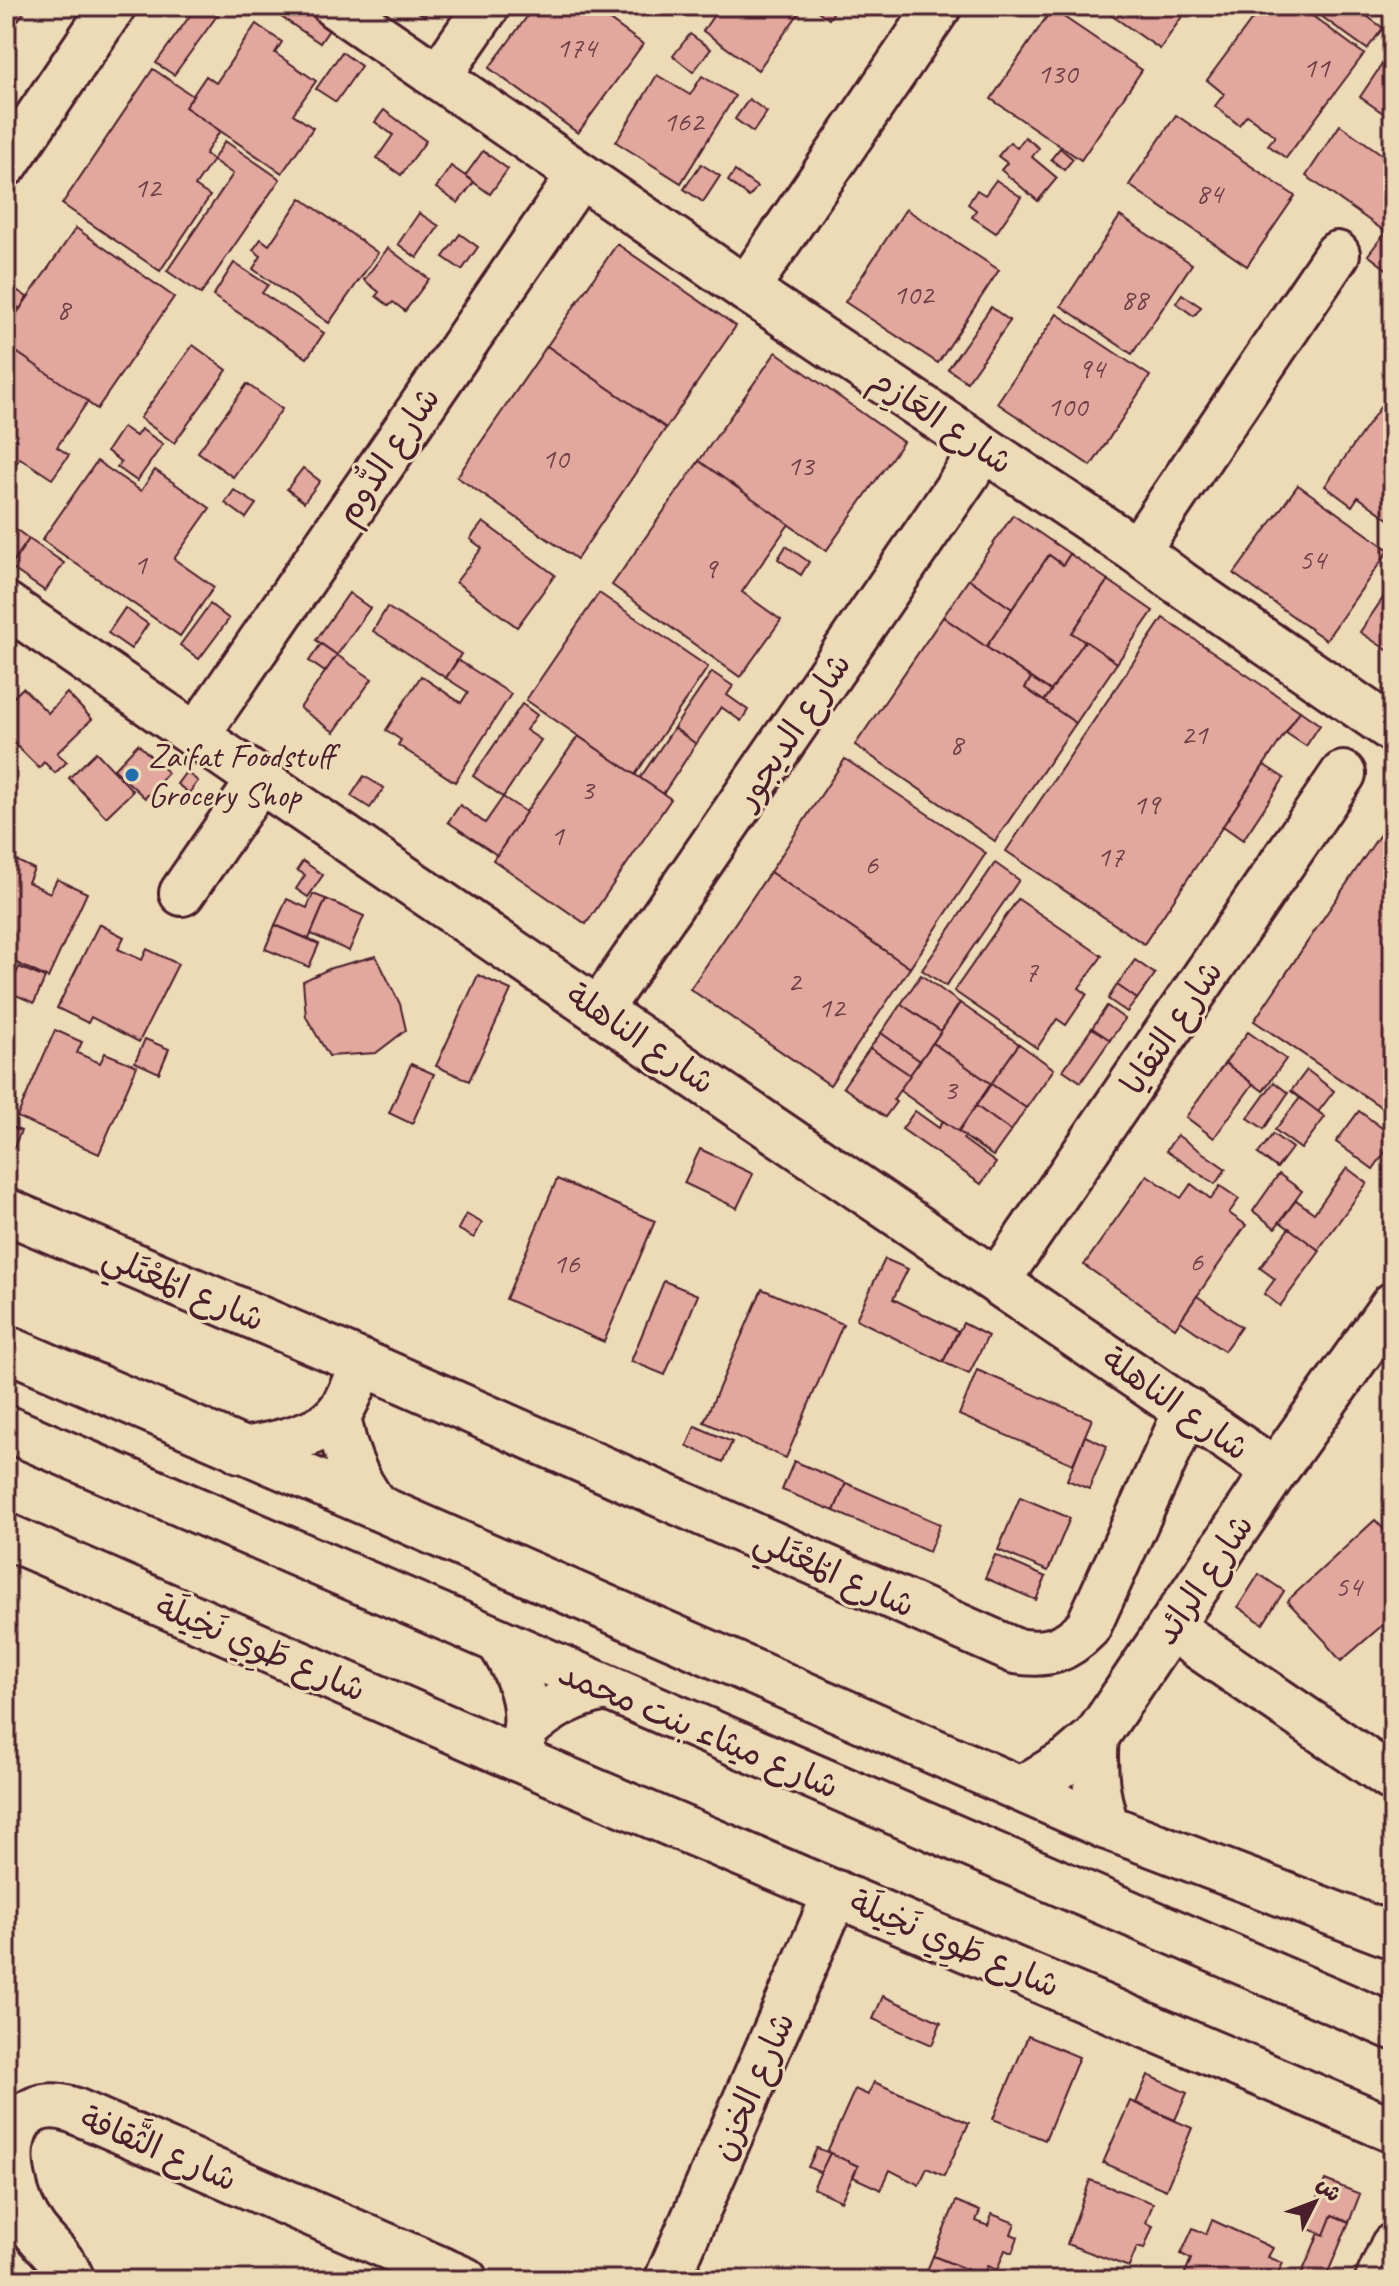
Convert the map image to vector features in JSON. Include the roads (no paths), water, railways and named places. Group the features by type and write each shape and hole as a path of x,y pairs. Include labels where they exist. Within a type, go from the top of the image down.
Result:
{"street":[{"path":"6,164 113,6"},
{"name":"شارع العَازِم","path":"335,6 746,289 1137,551 1393,730"},
{"path":"438,77 487,6"},
{"path":"746,289 939,6"},
{"name":"شارع الدُّوم","path":"196,736 580,175"},
{"path":"1137,551 1337,254"},
{"name":"شارع الديجور","path":"599,1010 984,449"},
{"name":"شارع الناهلة","path":"6,605 1275,1471"},
{"name":"شارع التقايا","path":"998,1280 1343,774"},
{"path":"182,893 260,780"},
{"name":"شارع المُعْتَلي","path":"6,1211 363,1363 1015,1651 1035,1654 1056,1651 1074,1642 1088,1627 1187,1410"},
{"name":"شارع الرائد","path":"1021,1789 1053,1771 1096,1737 1275,1471 1393,1305"},
{"path":"6,1348 1107,1827 1393,1936"},
{"path":"240,1450 261,1448 302,1436 338,1414 363,1363"},
{"path":"338,1414 350,1463 376,1507"},
{"name":"شارع ميثاء بنت محمد","path":"6,1428 500,1643 1388,2022"},
{"name":"شارع طَوِي نَخِيلَة","path":"6,1536 521,1743 836,1893 1393,2130"},
{"path":"1170,1627 1393,1779"},
{"path":"500,1643 521,1683 525,1706 521,1743"},
{"path":"521,1743 543,1714 583,1693 605,1688"},
{"path":"1096,1737 1094,1774 1100,1810 1107,1827"},
{"name":"شارع الخزن","path":"667,2280 836,1893"},
{"name":"شارع الثَّقافة","path":"72,2280 66,2266 26,2218 18,2202 10,2161 12,2134 18,2123 27,2114 49,2106 73,2110 465,2280"},
{"path":"1378,2280 1393,2246"}],"place":[{"name":"Zaifat Foodstuff Grocery Shop","path":"132,775"}]}
